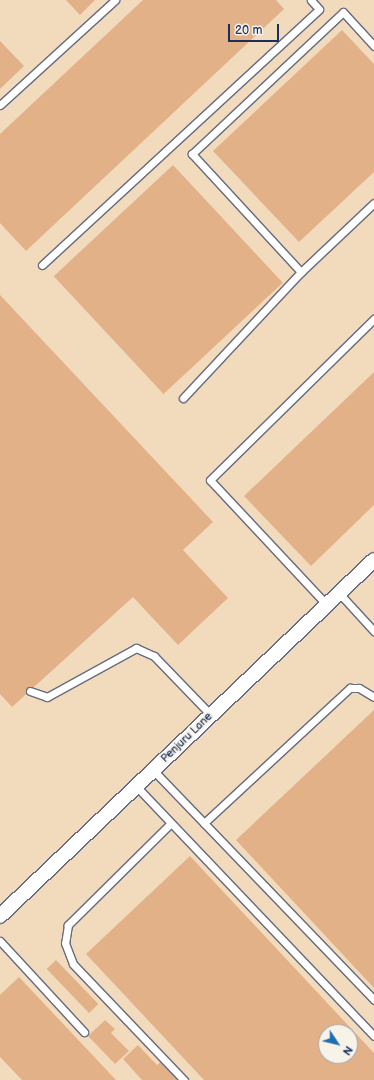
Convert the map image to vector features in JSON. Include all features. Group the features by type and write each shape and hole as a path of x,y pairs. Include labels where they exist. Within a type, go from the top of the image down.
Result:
{"street":[{"name":"Penjuru Lane","path":"0,916 374,560"}],"lane":[{"path":"0,105 115,0"},
{"path":"42,265 320,9 311,0"},
{"path":"301,272 192,154 343,12 374,46"},
{"path":"183,398 301,272 374,203"},
{"path":"327,604 210,480 374,319"},
{"path":"339,593 374,631"},
{"path":"30,691 47,698 136,648 154,656 211,715"},
{"path":"204,824 350,688 359,688 374,697"},
{"path":"154,770 374,1000"},
{"path":"136,786 170,824 374,1036"},
{"path":"170,824 68,925 64,944 74,964 184,1080"},
{"path":"0,941 84,1032"}],"building":[{"path":"66,0 95,0 80,15"},
{"path":"143,0 276,0 284,9 26,251 0,223 0,134"},
{"path":"342,30 374,64 374,172 299,242 213,151"},
{"path":"0,41 24,66 0,89"},
{"path":"173,165 283,283 164,394 54,276"},
{"path":"0,295 213,522 183,550 228,598 178,645 133,597 12,707 0,694"},
{"path":"374,372 374,505 311,566 244,496"},
{"path":"374,710 374,988 236,840"},
{"path":"190,856 347,1024 318,1024 318,1064 358,1064 358,1036 374,1053 374,1080 204,1080 86,954"},
{"path":"56,960 98,1004 89,1013 47,969"},
{"path":"19,977 116,1080 22,1080 0,1057 0,995"},
{"path":"105,1020 115,1029 111,1033 129,1051 115,1064 88,1036"},
{"path":"138,1045 157,1065 163,1060 182,1080 142,1080 123,1059"}]}
